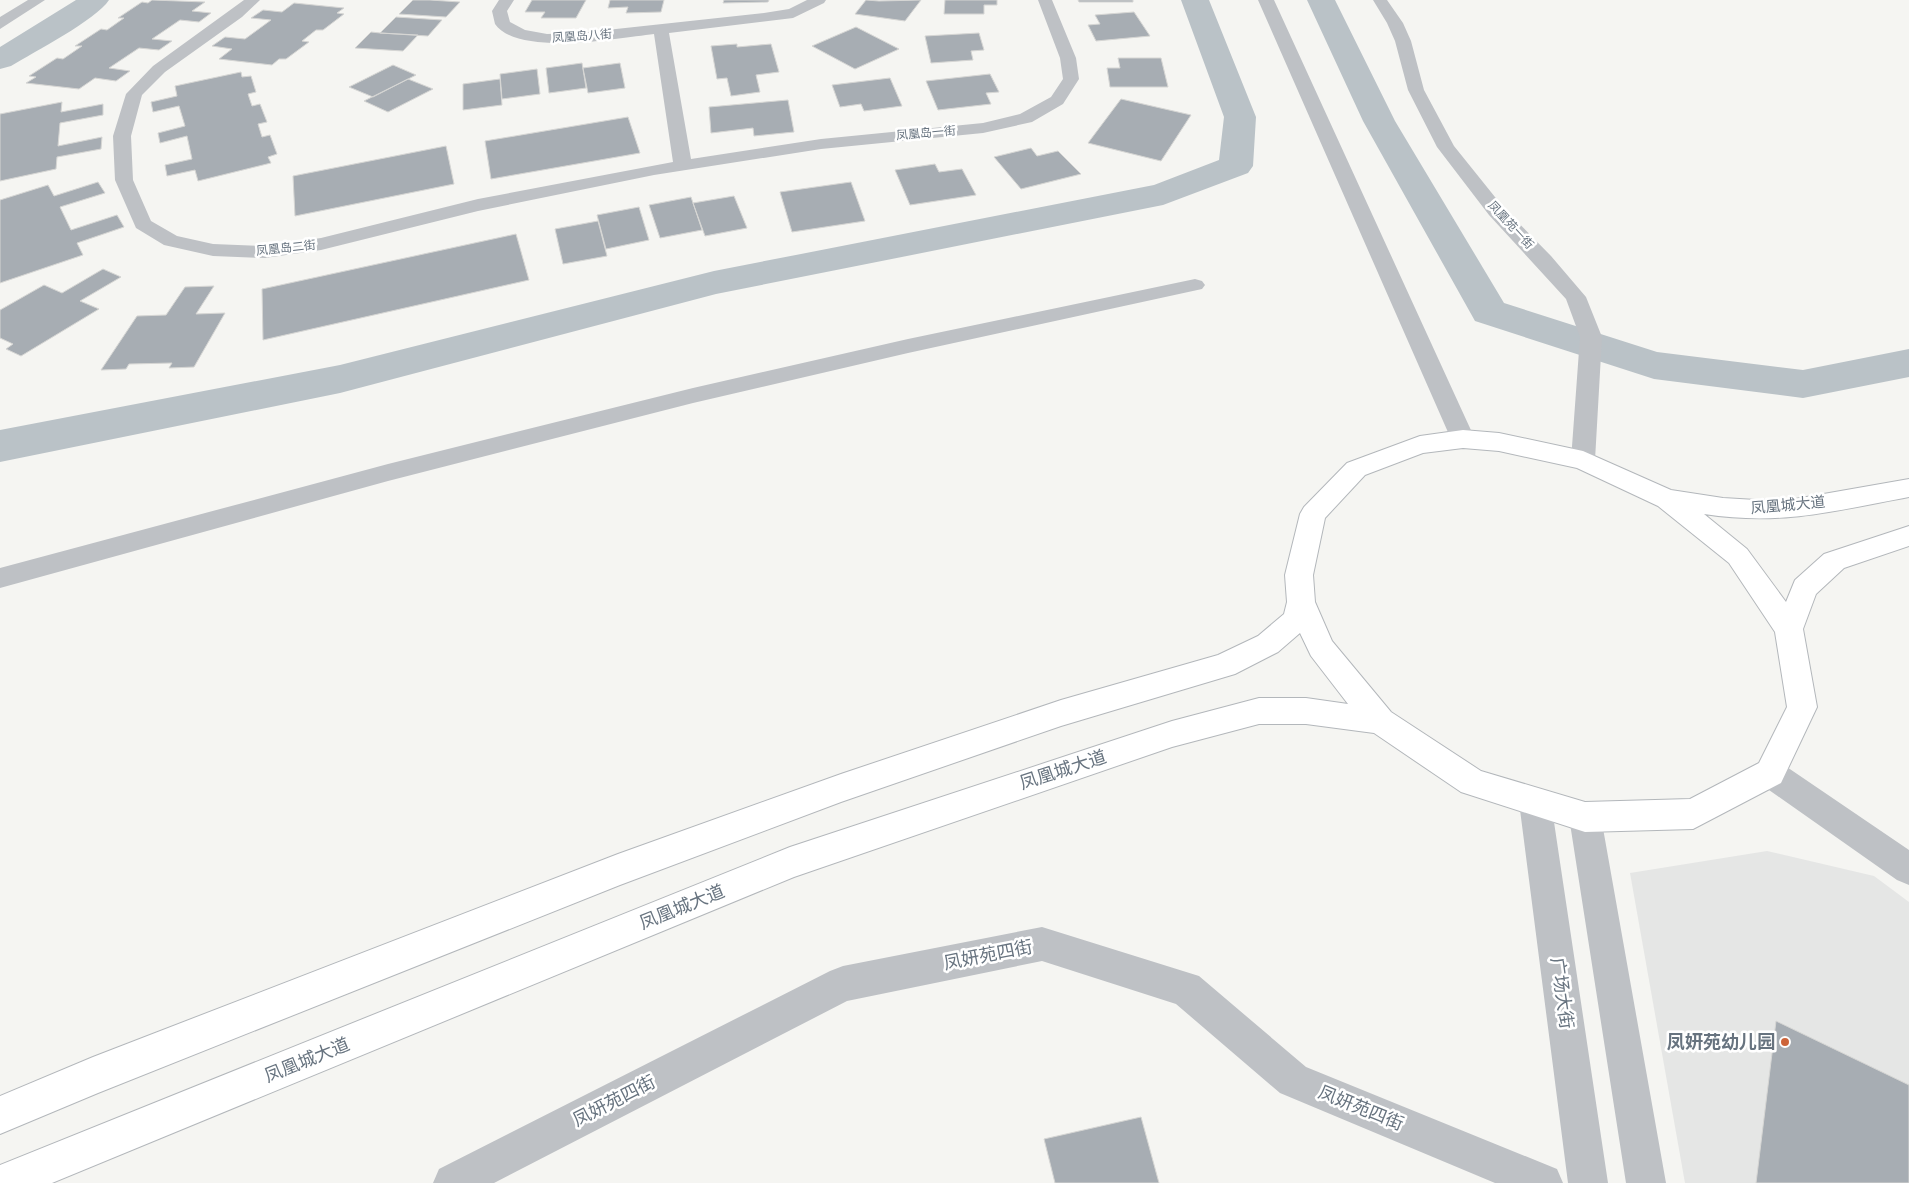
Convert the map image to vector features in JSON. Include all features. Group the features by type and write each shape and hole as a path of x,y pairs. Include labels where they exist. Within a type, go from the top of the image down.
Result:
{"main road":[{"path":"1463,439 1499,442 1583,460 1666,499 1738,556 1789,629 1802,706 1770,773 1693,814 1585,817 1472,782 1380,722 1321,648 1301,602 1299,575 1313,514 1356,470 1420,445 1463,439"},
{"name":"凤凰城大道","path":"1666,499 1717,507 1758,510 1806,506 1909,488"},
{"path":"1789,629 1805,588 1834,561 1909,536"},
{"path":"0,1116 93,1076 636,863 841,788 1034,722 1225,665 1268,644 1296,620 1301,602"},
{"name":"凤凰城大道","path":"4,1183 790,863 1032,780 1172,734 1259,711 1306,711 1380,722"}],"street":[{"path":"1266,0 1463,439"},
{"path":"1770,773 1909,869"},
{"name":"广场大街","path":"1535,802 1588,1183"},
{"path":"1585,817 1646,1183"},
{"name":"凤妍苑四街","path":"452,1183 843,984 1042,944 1186,989 1293,1080 1543,1183"}],"lane":[{"path":"0,24 38,0"},
{"name":"凤凰岛二街","path":"253,0 237,14 159,69 134,94 122,136 124,180 143,224 171,240 213,250 265,252 321,244 478,205 683,165"},
{"name":"凤凰岛八街","path":"508,0 499,11 503,24 520,34 547,39 661,29 793,13 819,0"},
{"name":"凤凰岛一街","path":"683,165 821,144 983,128 1026,118 1057,100 1071,80 1068,58 1045,0"},
{"name":"凤凰苑一街","path":"1380,0 1395,23 1403,41 1416,90 1446,147 1496,211 1544,260 1576,297 1591,344 1583,460"},
{"path":"661,29 683,165"},
{"path":"0,578 281,500 623,412 924,341 1196,285"}],"shaded area":[{"name":"凤妍苑幼儿园","path":"1767,851 1874,876 1909,902 1909,1183 1685,1183 1630,873"}],"building":[{"path":"152,0 205,2 192,11 211,13 199,22 180,20 152,39 172,41 159,50 139,48 109,68 130,71 116,81 95,78 79,89 26,83 36,77 29,76 57,58 63,59 82,46 75,46 101,29 107,30 124,18 118,18 142,2 148,3"},
{"path":"413,0 460,2 446,17 399,14"},
{"path":"532,0 586,0 576,18 541,18 545,12 525,12"},
{"path":"610,0 664,0 661,12 626,13 628,7 608,8"},
{"path":"724,0 769,0 768,2 723,3"},
{"path":"866,0 921,0 905,21 855,14"},
{"path":"945,0 997,0 997,5 984,5 984,14 944,14"},
{"path":"1078,0 1133,0 1133,2 1079,2"},
{"path":"294,3 344,8 337,13 344,14 323,30 316,30 302,41 309,42 286,59 279,59 272,65 219,59 232,49 212,46 225,37 245,39 271,20 251,18 263,10 282,12"},
{"path":"1134,12 1150,36 1096,41 1088,25 1100,24 1095,15"},
{"path":"396,17 442,20 428,36 380,33"},
{"path":"856,27 899,49 855,69 812,46"},
{"path":"371,32 418,35 403,51 355,48"},
{"path":"979,33 984,50 971,51 973,60 931,63 925,36"},
{"path":"737,44 737,47 771,44 779,72 756,75 760,92 731,96 727,78 717,79 711,46"},
{"path":"1118,58 1161,58 1168,87 1110,87 1107,68 1120,68"},
{"path":"582,63 586,88 549,93 546,68"},
{"path":"620,63 625,88 588,93 583,68"},
{"path":"393,65 416,75 373,97 349,87"},
{"path":"537,69 540,94 502,99 500,74"},
{"path":"241,72 242,77 251,76 256,92 248,94 252,106 260,104 267,122 258,124 262,137 270,135 277,154 268,157 271,163 198,181 195,170 167,176 165,165 192,159 187,136 160,143 158,133 185,126 179,106 153,112 151,102 177,96 175,86"},
{"path":"990,74 999,92 986,93 991,104 938,110 926,81"},
{"path":"890,78 902,106 864,111 861,104 840,107 832,85"},
{"path":"408,79 433,89 388,112 364,101"},
{"path":"500,79 502,105 463,110 463,84"},
{"path":"1121,99 1191,115 1161,161 1088,143"},
{"path":"788,100 794,132 754,136 753,128 711,133 709,107"},
{"path":"62,102 61,112 103,104 103,115 60,123 58,146 102,137 101,149 57,157 56,169 0,181 0,114"},
{"path":"628,117 640,153 491,179 485,141"},
{"path":"446,146 454,184 295,216 293,176"},
{"path":"1031,148 1037,156 1058,151 1081,174 1021,189 994,157"},
{"path":"935,164 939,172 962,169 976,195 910,205 895,170"},
{"path":"98,182 105,193 60,207 71,230 117,215 124,227 77,243 83,255 0,283 0,200 48,185 54,196"},
{"path":"851,182 865,221 792,232 780,192"},
{"path":"734,196 747,228 705,236 693,203"},
{"path":"691,197 702,230 660,238 649,205"},
{"path":"639,207 649,240 606,249 597,215"},
{"path":"598,221 607,256 563,264 555,229"},
{"path":"516,234 529,280 263,340 262,289"},
{"path":"103,269 121,277 80,301 99,309 21,356 6,349 13,344 0,338 0,310 44,285 62,293"},
{"path":"214,286 196,314 225,313 194,367 169,368 172,363 129,364 126,369 101,370 137,316 166,315 185,287"},
{"path":"1776,1021 1909,1085 1909,1183 1756,1183"},
{"path":"1141,1117 1159,1183 1055,1183 1044,1139"}],"waterway":[{"path":"0,60 95,0"},
{"path":"0,446 340,379 714,283 1163,194 1236,166 1240,117 1195,0"},
{"path":"1321,0 1379,121 1489,312 1654,365 1803,384 1909,363"}],"place":[{"name":"凤妍苑幼儿园","path":"1785,1042"}]}
